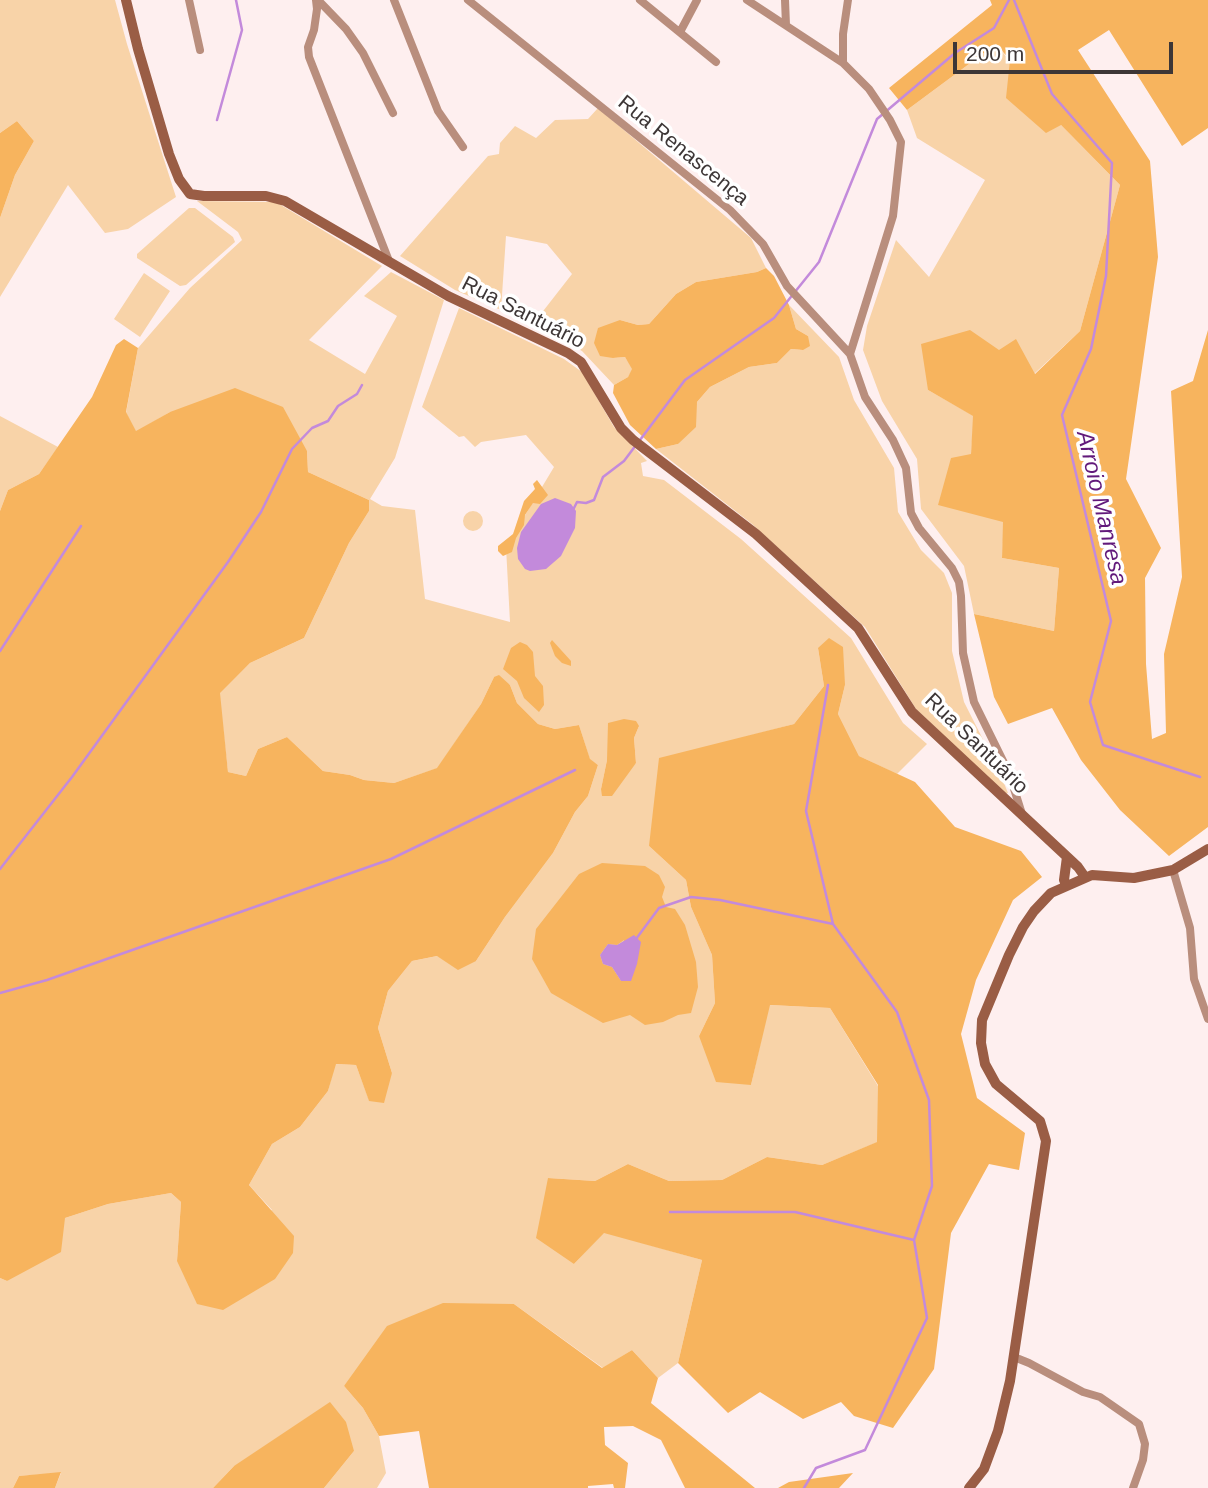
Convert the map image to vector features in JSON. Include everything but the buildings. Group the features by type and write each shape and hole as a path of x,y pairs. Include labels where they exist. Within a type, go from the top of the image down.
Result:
{"street":[{"name":"Rua Santuário","path":"126,0 169,154 178,179 190,194 266,196 285,201 448,296 568,353 581,362 621,428 756,534 858,628 912,712 1085,877"},
{"path":"189,0 200,50"},
{"path":"317,0 308,47 309,57 390,264"},
{"path":"317,0 346,29 363,53 393,113"},
{"path":"394,0 438,111 463,147"},
{"name":"Rua Renascença","path":"468,0 730,210 762,244 787,286 850,354"},
{"path":"639,0 716,62"},
{"path":"680,32 697,0"},
{"path":"747,0 843,63 869,89 901,142 893,216 850,354 865,397 893,440 906,468 911,513 919,528 953,568 959,582 962,653 974,702 1009,773 1022,815"},
{"path":"785,0 786,25"},
{"path":"843,63 843,34 848,0"},
{"path":"969,1488 984,1469 998,1431 1014,1357 1046,1141 1040,1121 996,1084 985,1064 981,1043 982,1020 1023,927 1051,893 1085,877 1100,874 1133,878 1174,870 1208,849"},
{"path":"1066,885 1064,880 1067,858"},
{"path":"1174,870 1190,928 1194,979 1208,1019"},
{"path":"1014,1357 1083,1392 1100,1397 1139,1424 1145,1444 1143,1460 1133,1488"}],"shaded area":[{"path":"0,0 115,0 176,197 128,229 105,233 68,185 0,297 0,218 15,175 34,141 17,121 0,133"},
{"path":"990,0 1208,0 1208,128 1182,146 1109,30 1078,50 1150,161 1158,257 1126,479 1161,548 1145,578 1146,664 1152,739 1166,733 1164,654 1182,577 1171,391 1193,381 1208,330 1208,827 1169,856 1120,810 1081,760 1052,708 1008,724 994,697 974,614 1054,631 1059,568 1002,558 1003,522 938,505 951,458 971,454 973,416 928,390 921,344 970,330 999,350 1016,339 1035,374 1080,331 1120,185 1061,125 1046,133 1006,98 1010,60 996,44 907,110 889,88 992,5"},
{"path":"996,44 1061,125 1120,185 1080,331 1034,374 1000,350 928,390 974,416 971,454 1004,522 1002,558 1059,568 1054,631 974,614 964,566 921,509 917,459 882,401 863,350 867,326 896,240 929,277 985,180 917,138 907,110"},
{"path":"598,108 751,238 766,268 757,272 696,282 676,294 649,324 638,325 620,320 613,358 625,357 633,369 628,377 614,385 582,351 533,324 572,274 547,244 506,236 501,310 455,290 400,256 488,156 499,154 500,143 515,126 536,138 555,120 588,119"},
{"path":"17,121 34,141 15,175 0,218 0,133"},
{"path":"197,201 276,202 382,266 309,340 365,374 397,316 364,296 391,272 444,300 395,458 370,499 382,506 415,510 425,599 510,622 506,547 554,467 526,435 481,442 475,447 464,436 459,437 422,407 459,308 564,359 582,372 614,427 647,461 641,463 643,476 664,480 741,539 851,638 903,723 927,744 897,774 859,756 838,714 845,685 818,648 824,686 794,724 745,737 649,846 686,880 691,907 712,955 715,1003 699,1036 751,1085 769,1005 830,1008 878,1086 878,1142 822,1165 767,1157 722,1180 669,1181 628,1164 595,1181 548,1178 574,1264 604,1232 702,1260 678,1363 658,1378 632,1350 603,1368 514,1304 344,1386 363,1408 379,1436 386,1473 377,1488 324,1488 354,1451 234,1466 213,1488 55,1488 61,1473 19,1476 13,1488 0,1488 0,1278 7,1281 65,1218 108,1204 171,1193 181,1202 177,1261 272,1210 249,1185 272,1144 300,1127 328,1091 335,1064 356,1065 369,1100 392,1073 378,1028 388,991 412,961 437,956 476,961 553,853 575,812 588,796 598,765 590,760 579,725 555,729 538,724 517,703 510,685 494,677 481,704 438,768 394,783 364,780 323,771 287,737 258,749 246,776 228,772 219,693 250,663 304,638 349,543 369,511 369,500 308,472 307,451 170,412 136,432 126,413 138,348 190,288 242,240 238,232","holes":["639,726 634,738 636,763 601,789 607,760"]},
{"path":"189,208 195,208 233,237 235,242 186,285 180,286 137,258 137,254"},
{"path":"766,268 774,276 789,305 796,329 808,336 810,346 803,350 791,349 777,363 749,367 710,387 697,402 696,427 678,444 656,449 630,425 613,393 614,385 628,377 632,369 625,357 600,356 594,343 598,328 620,320 638,325 649,324 676,294 696,282 757,272"},
{"path":"144,273 170,291 140,337 114,319"},
{"path":"789,305 839,357 854,400 894,468 898,512 921,550 944,573 952,593 952,651 964,702 1008,793 1005,794 916,709 865,627 752,524 656,449 678,444 697,402 710,387 749,367 777,363 791,349 802,350 808,336 796,329"},
{"path":"124,339 138,348 126,412 136,431 170,412 235,388 283,407 307,451 308,472 369,500 369,511 349,543 304,638 250,663 220,693 228,772 246,776 258,749 287,737 323,771 364,780 394,783 437,768 481,704 494,677 499,675 510,685 517,703 538,724 555,729 579,725 590,759 598,765 588,796 575,812 553,853 476,961 458,970 437,956 412,961 388,991 378,1028 392,1073 384,1103 369,1101 356,1065 336,1064 328,1091 300,1127 272,1144 249,1185 294,1236 293,1253 275,1279 223,1310 197,1304 177,1261 181,1202 171,1193 108,1204 65,1218 61,1252 7,1281 0,1278 0,511 8,490 39,474 92,397 116,345"},
{"path":"0,416 58,447 39,474 8,490 0,511"},
{"path":"537,480 548,495 540,504 533,503 525,515 524,525 512,552 503,556 498,551 498,546 513,534 524,501 535,489 533,484"},
{"path":"555,498 571,504 576,511 575,528 561,556 546,569 530,571 525,569 518,559 517,548 521,532 541,504"},
{"path":"473,511 480,514 483,521 480,528 473,531 466,528 463,521 466,514"},
{"path":"829,638 843,647 845,685 838,714 859,756 915,782 955,827 1021,851 1042,877 1013,900 976,980 961,1034 977,1098 1025,1133 1019,1170 989,1164 951,1233 934,1369 893,1428 854,1416 841,1402 803,1419 760,1392 728,1413 678,1363 702,1260 604,1233 574,1264 536,1238 548,1178 595,1181 628,1164 669,1181 722,1180 767,1157 822,1165 877,1142 878,1085 830,1008 770,1005 751,1085 716,1082 699,1036 715,1003 712,955 691,907 686,880 649,846 659,758 794,724 824,686 818,648"},
{"path":"552,640 571,661 571,666 562,663 555,656 550,643"},
{"path":"520,642 533,652 535,676 543,686 544,705 539,712 524,698 517,681 503,669 511,648"},
{"path":"624,719 636,721 639,726 634,738 636,763 612,796 602,796 608,723"},
{"path":"602,863 645,866 659,875 665,887 662,897 666,907 675,909 685,925 696,962 698,987 691,1013 645,1025 630,1015 603,1023 551,993 532,959 536,929 579,874","holes":["624,940 621,981 612,967 603,964 600,955 608,944 617,945"]},
{"path":"634,935 641,942 637,964 631,981 621,981 612,967 603,964 600,955 608,944 617,945"},
{"path":"443,1303 514,1304 602,1368 632,1350 658,1378 651,1403 755,1488 685,1488 661,1440 633,1426 604,1427 605,1445 628,1463 625,1488 614,1488 613,1484 588,1488 429,1488 419,1431 379,1436 363,1408 344,1386 387,1326"},
{"path":"330,1402 346,1422 354,1451 324,1488 213,1488 234,1466"},
{"path":"61,1472 55,1488 13,1488 19,1476"},
{"path":"853,1473 839,1488 778,1488 789,1482"}],"waterway":[{"path":"217,120 242,30 236,0"},
{"path":"640,440 685,380 774,318 819,262 877,119 955,53 994,28 1009,0"},
{"name":"Arroio Manresa","path":"1014,0 1052,94 1112,163 1106,276 1091,349 1062,415 1111,621 1090,702 1103,745 1200,777"},
{"path":"0,869 72,777 228,562 261,512 292,449 312,428 328,421 338,406 357,394 362,385"},
{"path":"573,510 577,502 594,500 603,477 624,461 636,445"},
{"path":"0,651 81,526"},
{"path":"804,1488 816,1468 865,1450 927,1318 914,1240 932,1186 929,1100 897,1012 833,924 806,811 828,685"},
{"path":"0,993 47,980 391,859 575,770"},
{"path":"636,939 659,908 691,897 720,900 833,924"},
{"path":"670,1212 795,1212 914,1240"}]}
